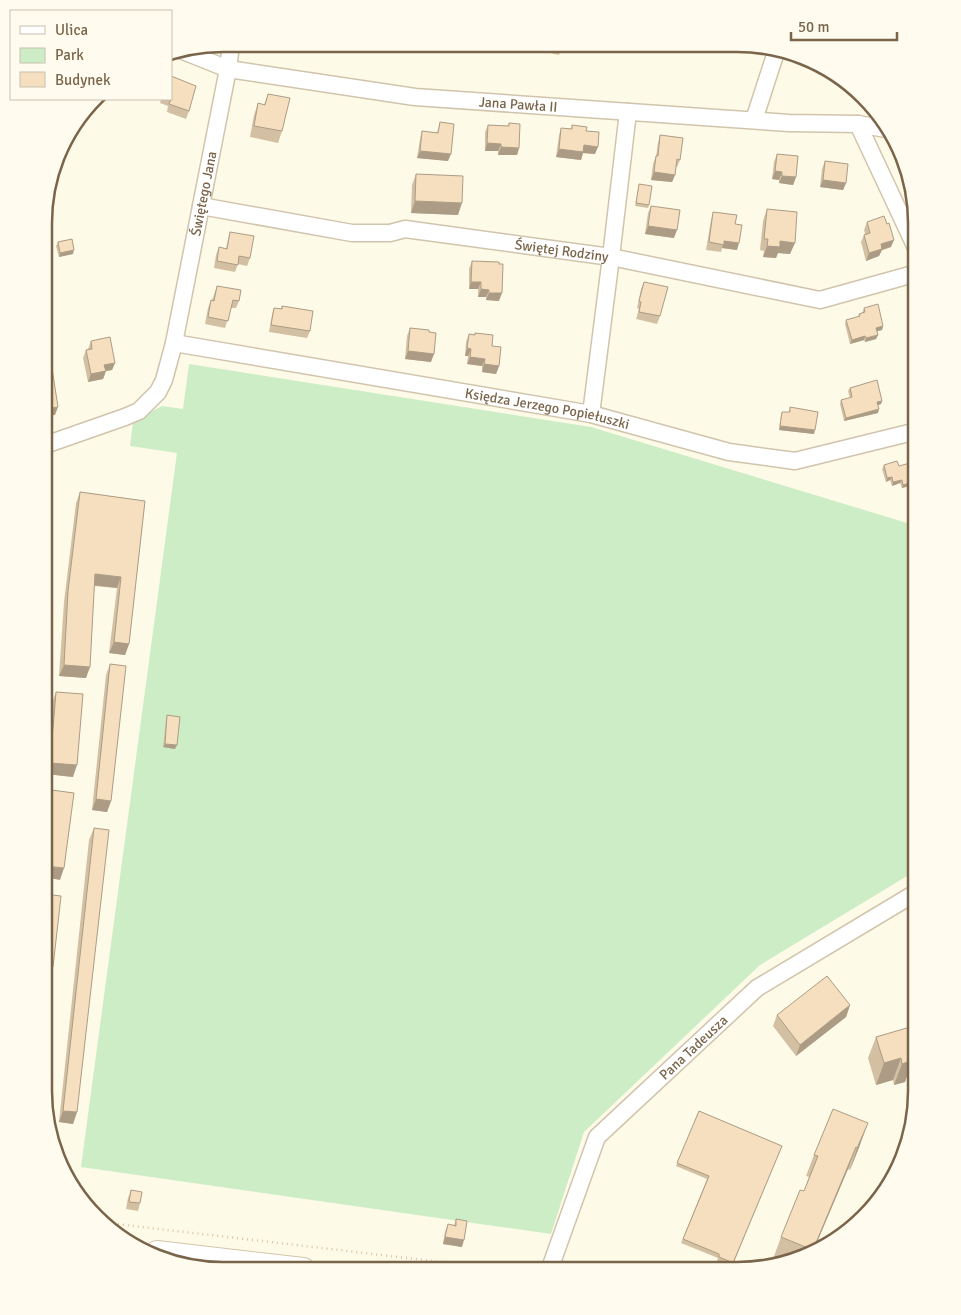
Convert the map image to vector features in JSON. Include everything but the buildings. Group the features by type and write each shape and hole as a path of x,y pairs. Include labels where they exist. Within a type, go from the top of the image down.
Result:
{"main road":[{"path":"174,1255 234,1262"}],"street":[{"name":"Świętego Jana","path":"52,443 139,411 158,392 164,380 174,343 230,52"},
{"name":"Jana Pawła II","path":"195,55 228,69 414,97 754,120 858,124 879,128"},
{"path":"754,120 774,57"},
{"path":"591,414 612,257 628,112"},
{"path":"858,124 908,231"},
{"name":"Świętej Rodziny","path":"201,206 352,234 390,233 405,229 612,257 820,300 908,276"},
{"name":"Księdza Jerzego Popiełuszki","path":"174,343 591,414 729,452 795,460 908,433"},
{"name":"Pana Tadeusza","path":"551,1262 597,1137 757,988 908,897"}],"path":[{"path":"116,1224 441,1262"}],"green space":[{"path":"189,364 591,427 908,523 908,875 760,965 584,1132 551,1234 81,1167 177,453 130,446 133,422 162,406 183,409"}]}
